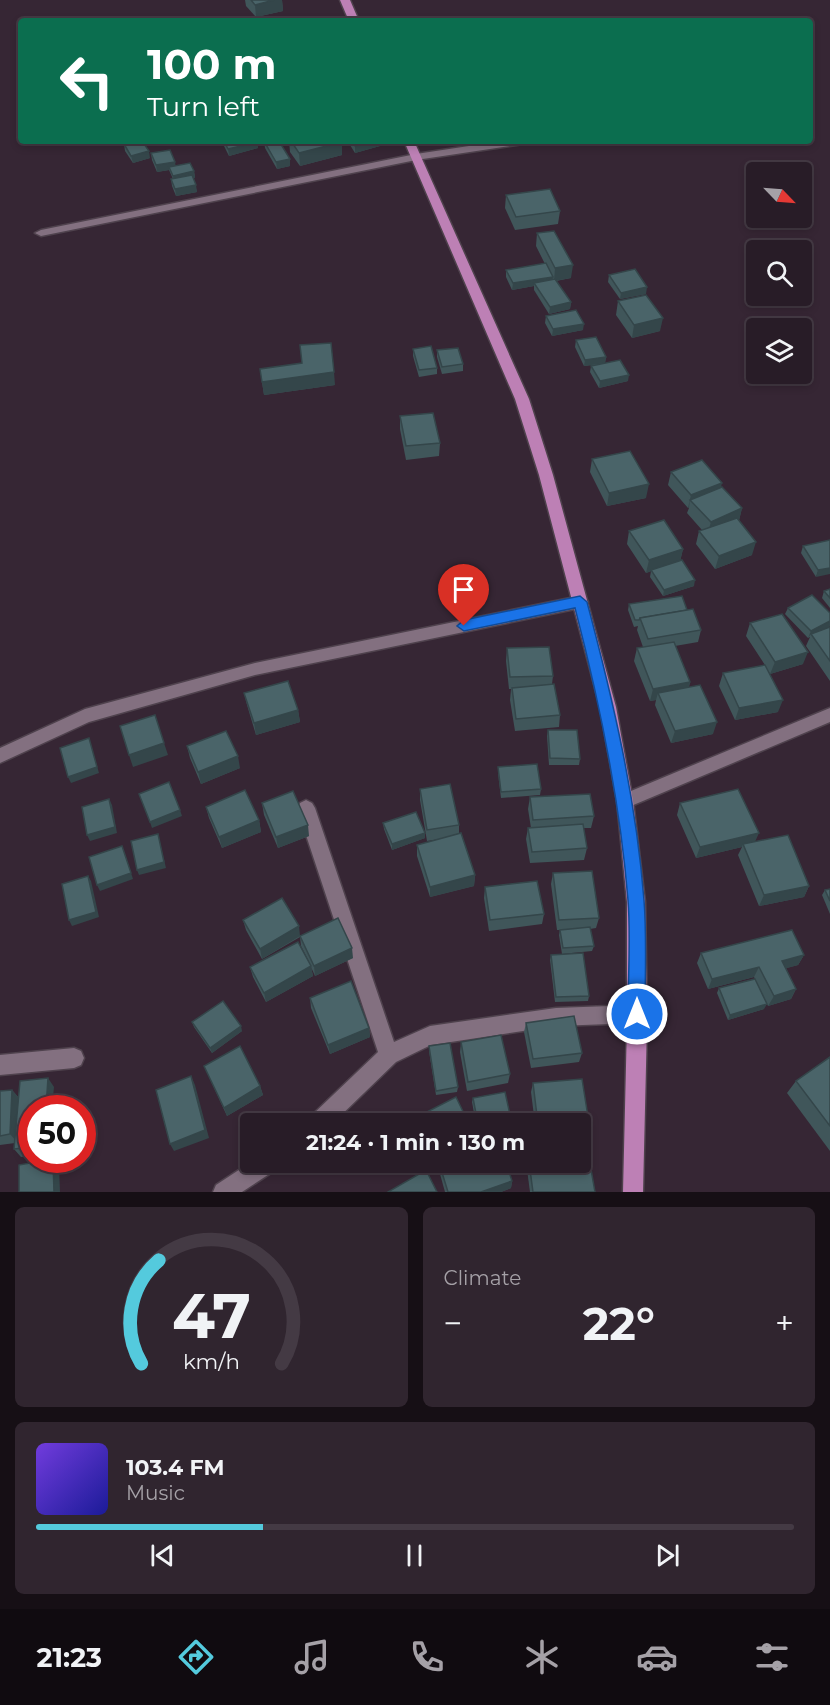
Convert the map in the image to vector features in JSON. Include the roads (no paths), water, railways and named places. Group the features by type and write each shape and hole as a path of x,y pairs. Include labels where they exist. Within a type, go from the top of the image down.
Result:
{"main road":[{"path":"345,0 353,18"},
{"path":"410,144 522,399 546,475 608,707 625,801 636,902 637,1014 633,1192"}],"street":[{"path":"41,233 416,157 503,144"},
{"path":"0,756 85,716 255,669 580,602"},
{"path":"625,801 830,715"},
{"path":"306,808 389,1055"},
{"path":"328,1113 389,1055 430,1036 556,1017 637,1014"},
{"path":"0,1065 74,1058"},
{"path":"223,1192 253,1173"}]}
